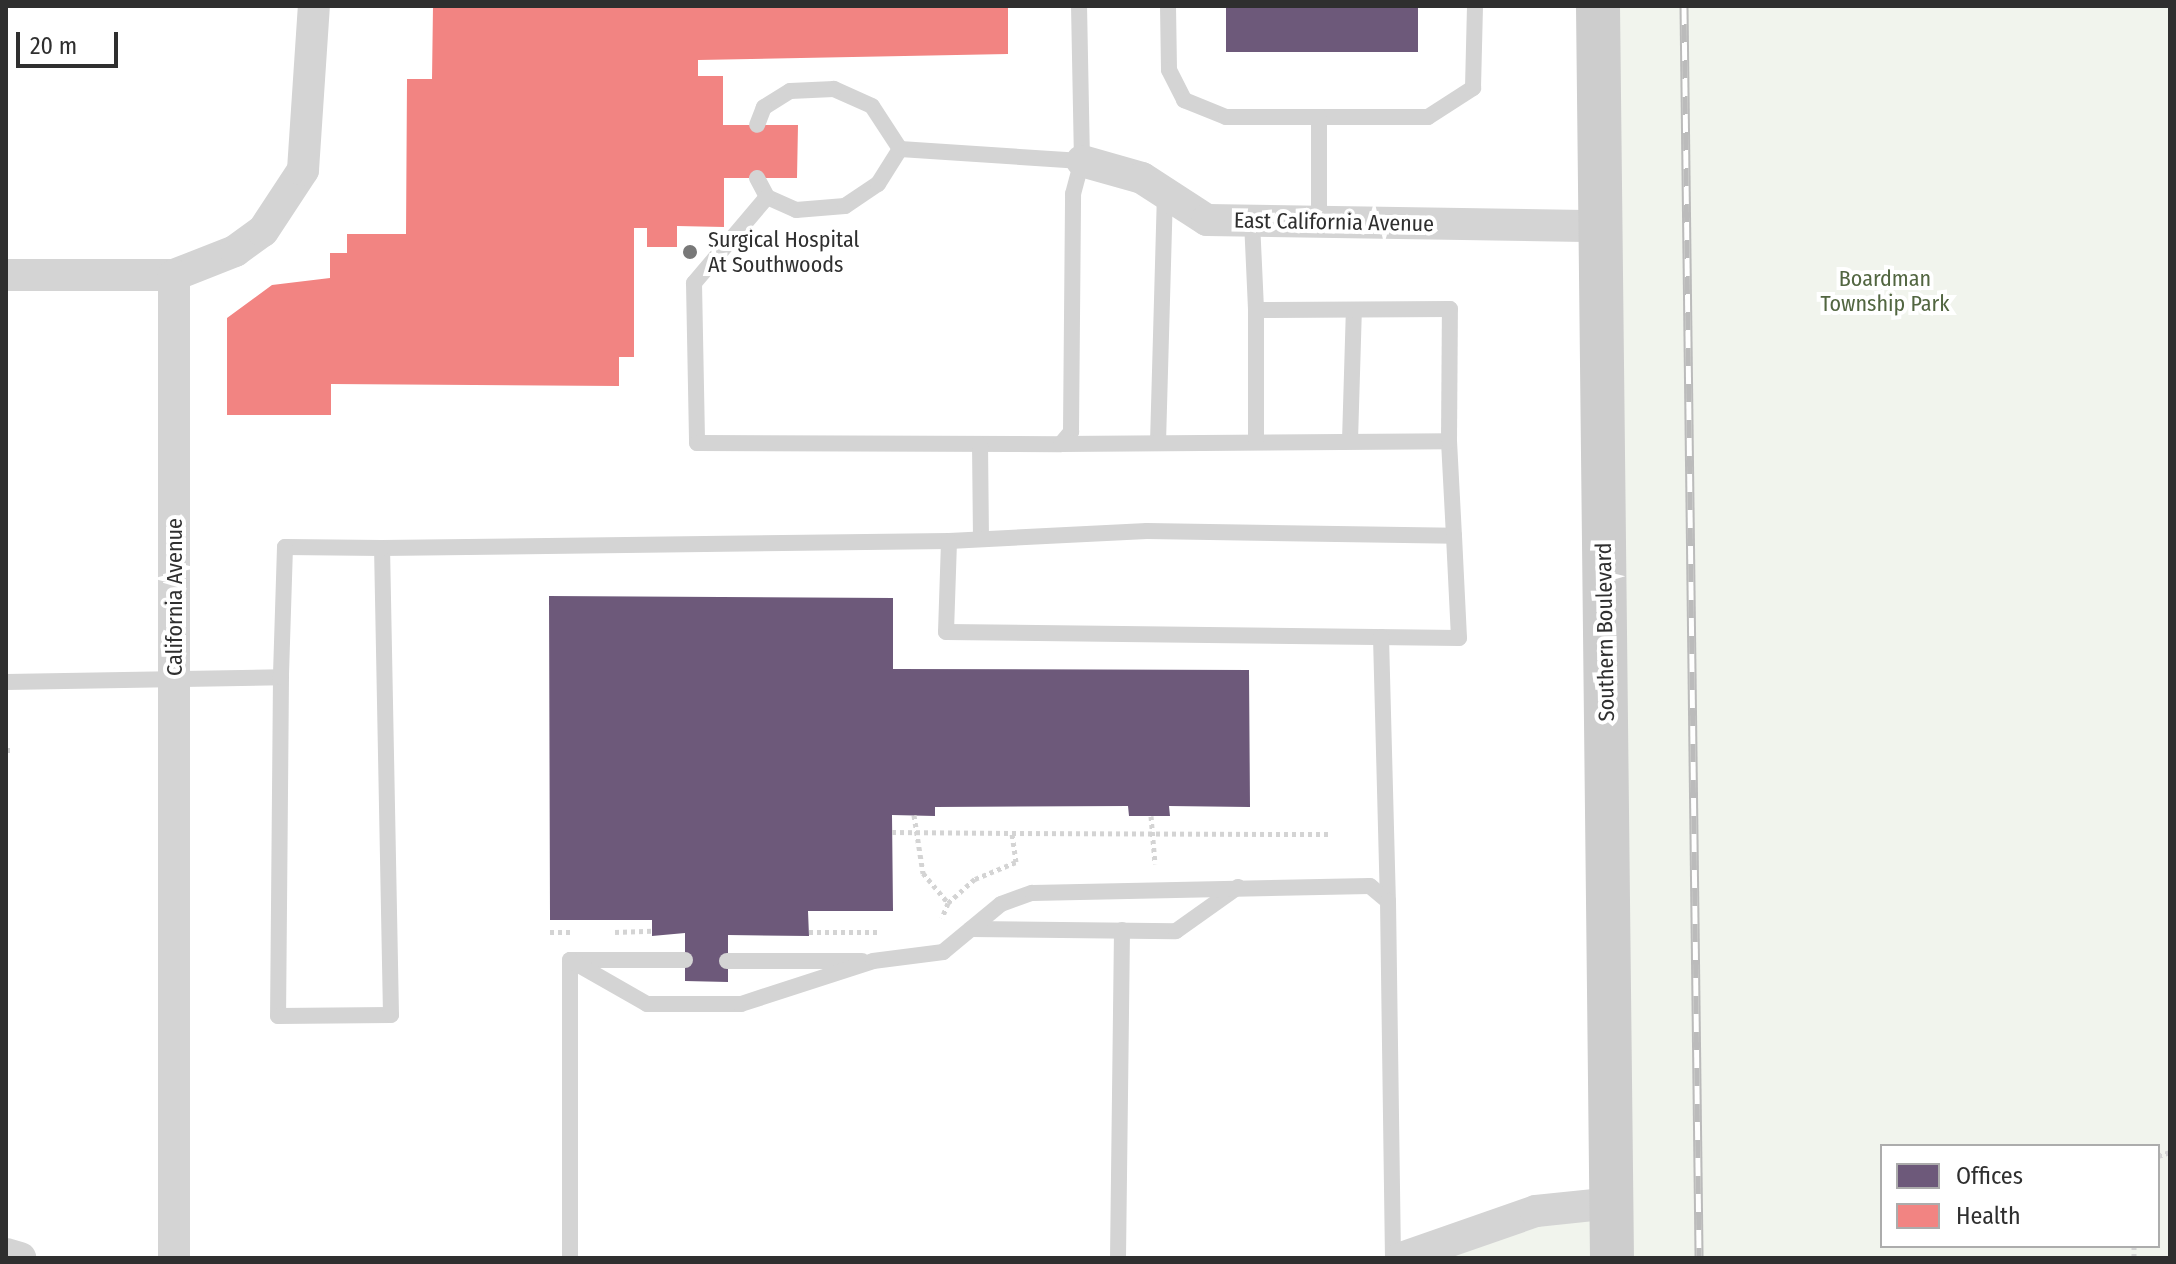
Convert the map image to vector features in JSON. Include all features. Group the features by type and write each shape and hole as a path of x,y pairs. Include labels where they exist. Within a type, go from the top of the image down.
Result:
{"street":[{"path":"6,275 174,275 235,251 288,201 303,170 312,117 314,6"},
{"name":"Southern Boulevard","path":"1598,6 1612,1258"},
{"name":"East California Avenue","path":"1082,161 1142,178 1165,196 1207,220 1601,226"},
{"name":"California Avenue","path":"174,275 174,1258"},
{"path":"1401,1258 1536,1211 1612,1203"},
{"path":"6,1254 20,1258"}],"lane":[{"path":"1061,444 1071,432 1073,194 1082,161 1079,6"},
{"path":"1168,6 1169,70 1184,100 1226,117 1428,117 1464,100 1473,88 1475,6"},
{"path":"757,125 764,107 790,91 834,89 872,106 900,149"},
{"path":"1319,117 1319,222"},
{"path":"900,149 1082,161"},
{"path":"757,178 767,197 796,210 845,206 878,184 900,149"},
{"path":"1158,443 1165,196"},
{"path":"767,197 694,283 697,443 1449,441"},
{"path":"1252,221 1256,441"},
{"path":"949,541 946,632 1459,638 1449,441 1450,309 1256,310"},
{"path":"1350,441 1354,310"},
{"path":"980,444 981,537"},
{"path":"382,548 391,1015 278,1016 285,547 949,541 1147,531 1454,536"},
{"path":"1381,637 1393,1258"},
{"path":"6,682 281,677"},
{"path":"727,961 873,961 943,952 971,929 1032,893 1370,886 1388,901"},
{"path":"971,929 1176,931 1238,887"},
{"path":"1118,1258 1122,930"},
{"path":"570,960 647,1004 741,1004 873,961"},
{"path":"570,960 685,960"},
{"path":"570,960 570,1258"}],"path":[{"path":"914,815 914,832 923,873 948,903"},
{"path":"1151,816 1155,833 1155,864"},
{"path":"892,832 1331,834"},
{"path":"936,924 948,903 975,879 1016,862 1012,833"},
{"path":"809,932 894,932"}],"green space":[{"name":"Boardman Township Park","path":"1598,6 2170,6 2170,1258 1401,1258 1611,1203"}],"building: Offices":[{"path":"1226,6 1418,6 1418,52 1226,52"},
{"path":"549,596 893,598 893,669 1249,670 1250,807 1169,806 1170,816 1129,816 1128,806 935,807 935,816 892,815 893,911 808,911 809,936 728,935 728,982 685,981 685,933 652,936 652,920 550,920"}],"building: Health":[{"path":"433,6 1008,6 1008,54 698,60 698,76 723,76 723,125 798,125 797,178 724,178 724,227 677,226 677,247 647,247 647,228 634,228 634,357 619,357 619,386 331,384 331,415 227,415 227,318 272,285 330,278 330,253 347,253 347,234 406,234 407,79 432,79"}],"railway":[{"path":"1684,6 1699,1258"}],"place":[{"name":"Surgical Hospital At Southwoods","path":"690,252"}]}
